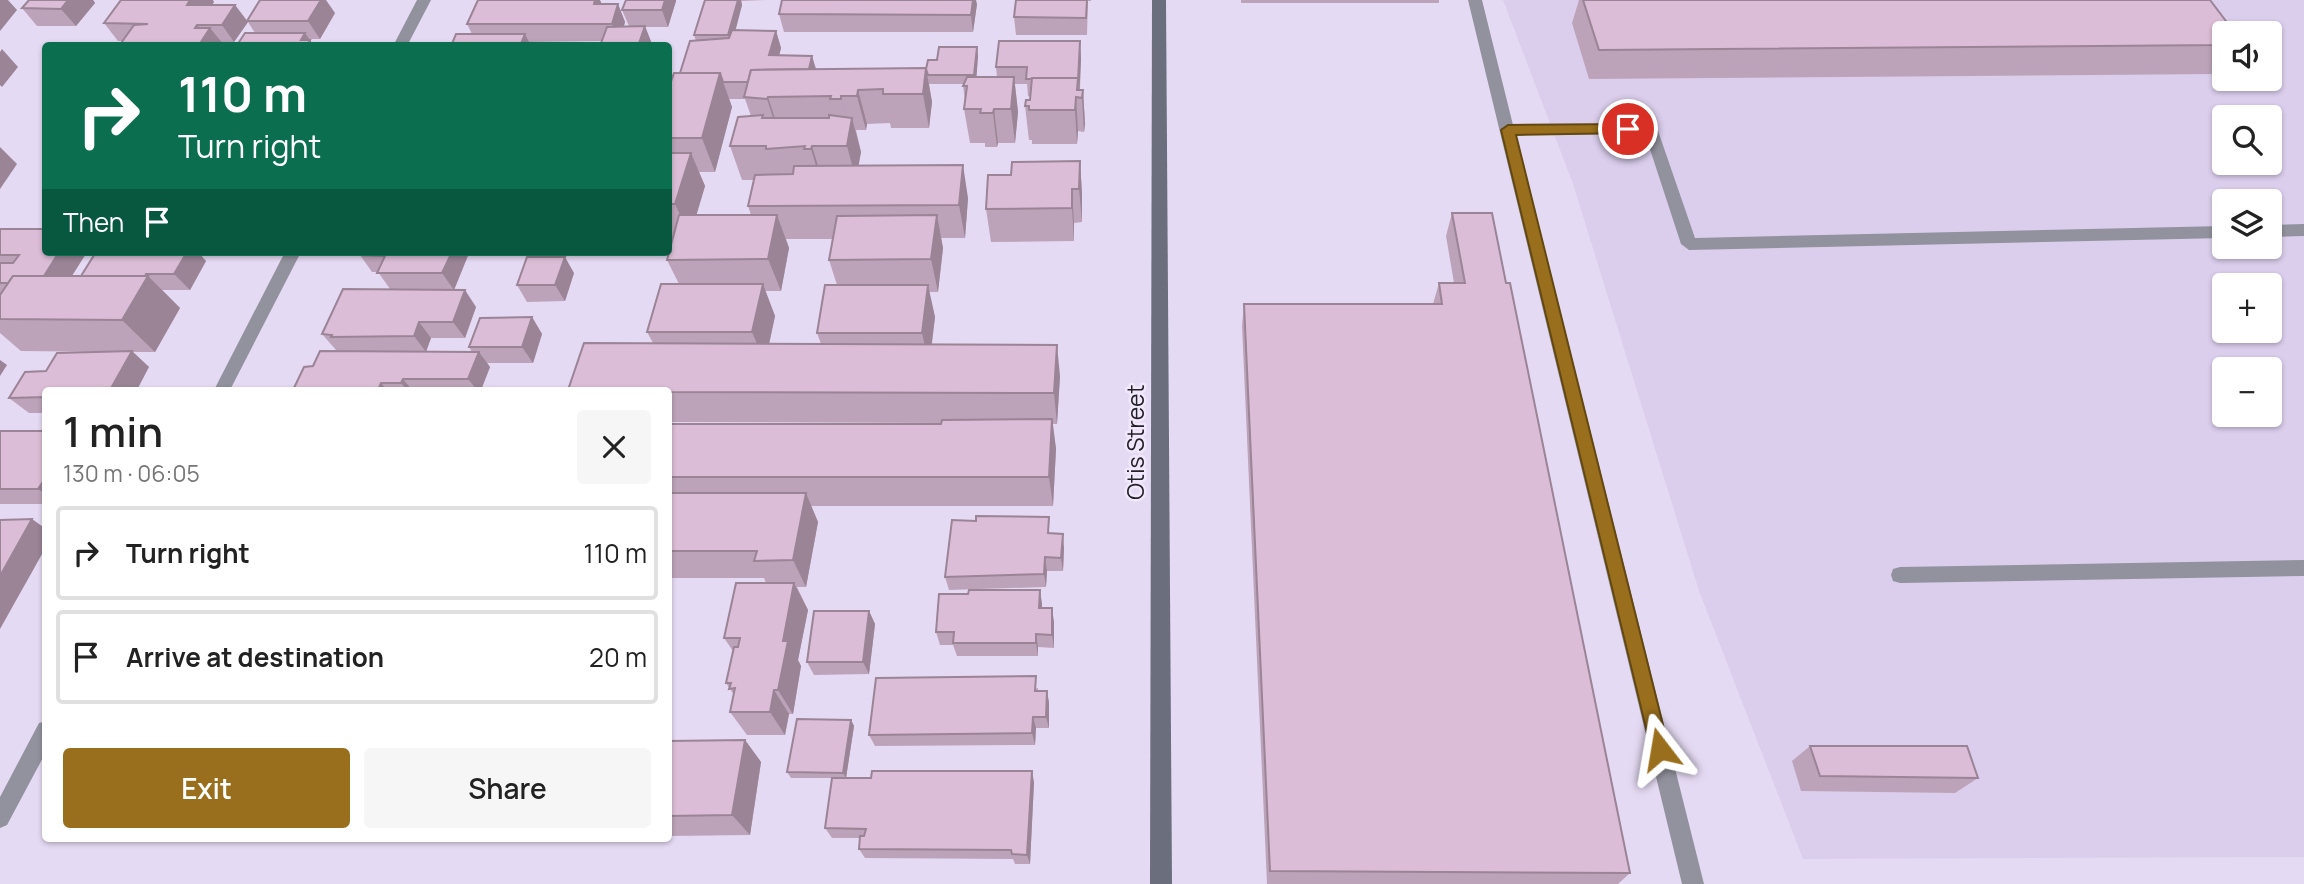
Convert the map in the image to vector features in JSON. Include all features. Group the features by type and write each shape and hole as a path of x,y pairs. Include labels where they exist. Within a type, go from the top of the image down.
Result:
{"main road":[{"name":"Otis Street","path":"1159,0 1161,884"}],"street":[{"path":"402,42 424,0"},
{"path":"1475,0 1693,884"},
{"path":"1508,130 1651,129 1689,244 2212,232"},
{"path":"2282,231 2304,230"},
{"path":"224,387 291,256"},
{"path":"1900,575 2304,568"},
{"path":"0,818 42,738"}],"shaded area":[{"path":"1503,0 2304,0 2304,857 1803,859 1699,591 1573,184"}],"building":[{"path":"29,0 68,0 61,9 22,8"},
{"path":"121,0 190,0 187,5 235,5 222,25 197,25 195,28 210,28 201,42 122,42 134,25 148,24 104,23"},
{"path":"260,0 321,0 308,21 247,21"},
{"path":"478,0 595,0 594,4 618,4 612,24 467,24"},
{"path":"626,0 665,0 662,10 622,10"},
{"path":"705,0 738,0 728,35 694,35"},
{"path":"782,0 973,0 971,15 779,14"},
{"path":"1016,0 1087,0 1086,18 1014,17"},
{"path":"1583,0 2210,0 2226,21 2212,21 2212,45 1599,50"},
{"path":"645,26 639,42 601,42 607,27"},
{"path":"732,30 776,31 769,55 812,56 809,69 751,70 748,82 723,82 720,73 680,73 690,41 729,38"},
{"path":"245,33 305,33 301,40 310,40 239,42"},
{"path":"456,34 525,34 522,42 453,42"},
{"path":"999,41 1080,41 1078,81 1078,78 1026,79 1027,67 996,67"},
{"path":"939,47 977,47 974,75 928,75 928,60 937,60"},
{"path":"926,68 923,94 883,94 883,89 858,90 857,96 841,96 841,99 830,99 831,96 767,99 744,97 751,70"},
{"path":"674,73 720,73 702,138 672,138"},
{"path":"967,77 1014,77 1011,109 994,109 993,113 980,113 981,109 964,109 967,86 963,86"},
{"path":"1032,78 1078,78 1077,90 1083,90 1082,98 1076,97 1075,110 1029,110 1029,106 1025,106 1026,100 1030,100"},
{"path":"763,115 762,118 829,118 829,115 852,118 847,146 766,149 766,146 730,146 738,117"},
{"path":"672,153 691,153 675,204 672,204"},
{"path":"1080,161 1079,189 1072,189 1072,208 986,209 988,175 1011,175 1012,162"},
{"path":"963,165 959,205 748,206 755,175 793,174 794,166"},
{"path":"1452,213 1492,213 1506,283 1510,283 1630,873 1270,871 1244,304 1442,304 1439,283 1465,283"},
{"path":"679,215 777,215 768,259 667,260 668,256 672,256 672,241"},
{"path":"937,215 931,259 829,260 837,216"},
{"path":"0,229 42,229 42,256 56,256 44,276 13,276 8,283 0,283 0,263 13,263 19,255 0,255"},
{"path":"94,256 185,256 174,274 81,276"},
{"path":"385,256 450,256 442,273 377,273"},
{"path":"527,257 565,257 555,285 517,285"},
{"path":"13,276 148,276 122,320 0,319 0,295"},
{"path":"661,284 763,284 752,332 647,332"},
{"path":"825,285 928,285 922,333 817,333"},
{"path":"343,289 465,290 453,322 419,322 414,336 331,337 332,335 322,334"},
{"path":"532,317 522,347 469,347 480,318"},
{"path":"584,343 1057,345 1054,393 672,392 672,387 569,387"},
{"path":"132,351 112,387 42,387 42,397 9,398 25,372 46,371 57,353"},
{"path":"320,351 479,352 468,379 403,379 401,383 381,383 379,387 294,387 304,367 313,366"},
{"path":"1052,419 1049,477 672,477 672,424 941,424 942,420"},
{"path":"0,431 42,431 42,483 38,489 0,489"},
{"path":"672,493 806,493 793,560 754,561 757,551 672,551"},
{"path":"976,516 1049,517 1048,533 1063,534 1061,558 1045,557 1044,574 945,577 952,520 976,521"},
{"path":"32,519 0,576 0,520"},
{"path":"736,583 794,583 783,641 788,641 778,690 774,690 770,712 730,712 735,688 729,689 731,683 726,683 734,647 738,647 740,638 724,638"},
{"path":"969,590 1040,590 1039,608 1052,608 1052,635 1036,634 1036,643 953,643 954,632 936,632 939,594 968,594"},
{"path":"814,611 869,611 863,662 807,662"},
{"path":"1036,676 1035,691 1047,691 1046,717 1033,717 1032,733 869,735 876,678"},
{"path":"797,719 851,720 843,773 787,772"},
{"path":"745,740 732,815 672,816 672,741"},
{"path":"1810,746 1967,746 1978,778 1820,776"},
{"path":"872,771 1032,771 1027,855 1012,854 1011,850 859,849 860,836 864,836 866,829 825,828 832,778 871,778"}],"route":[{"path":"1628,129 1508,130 1660,749"}]}
